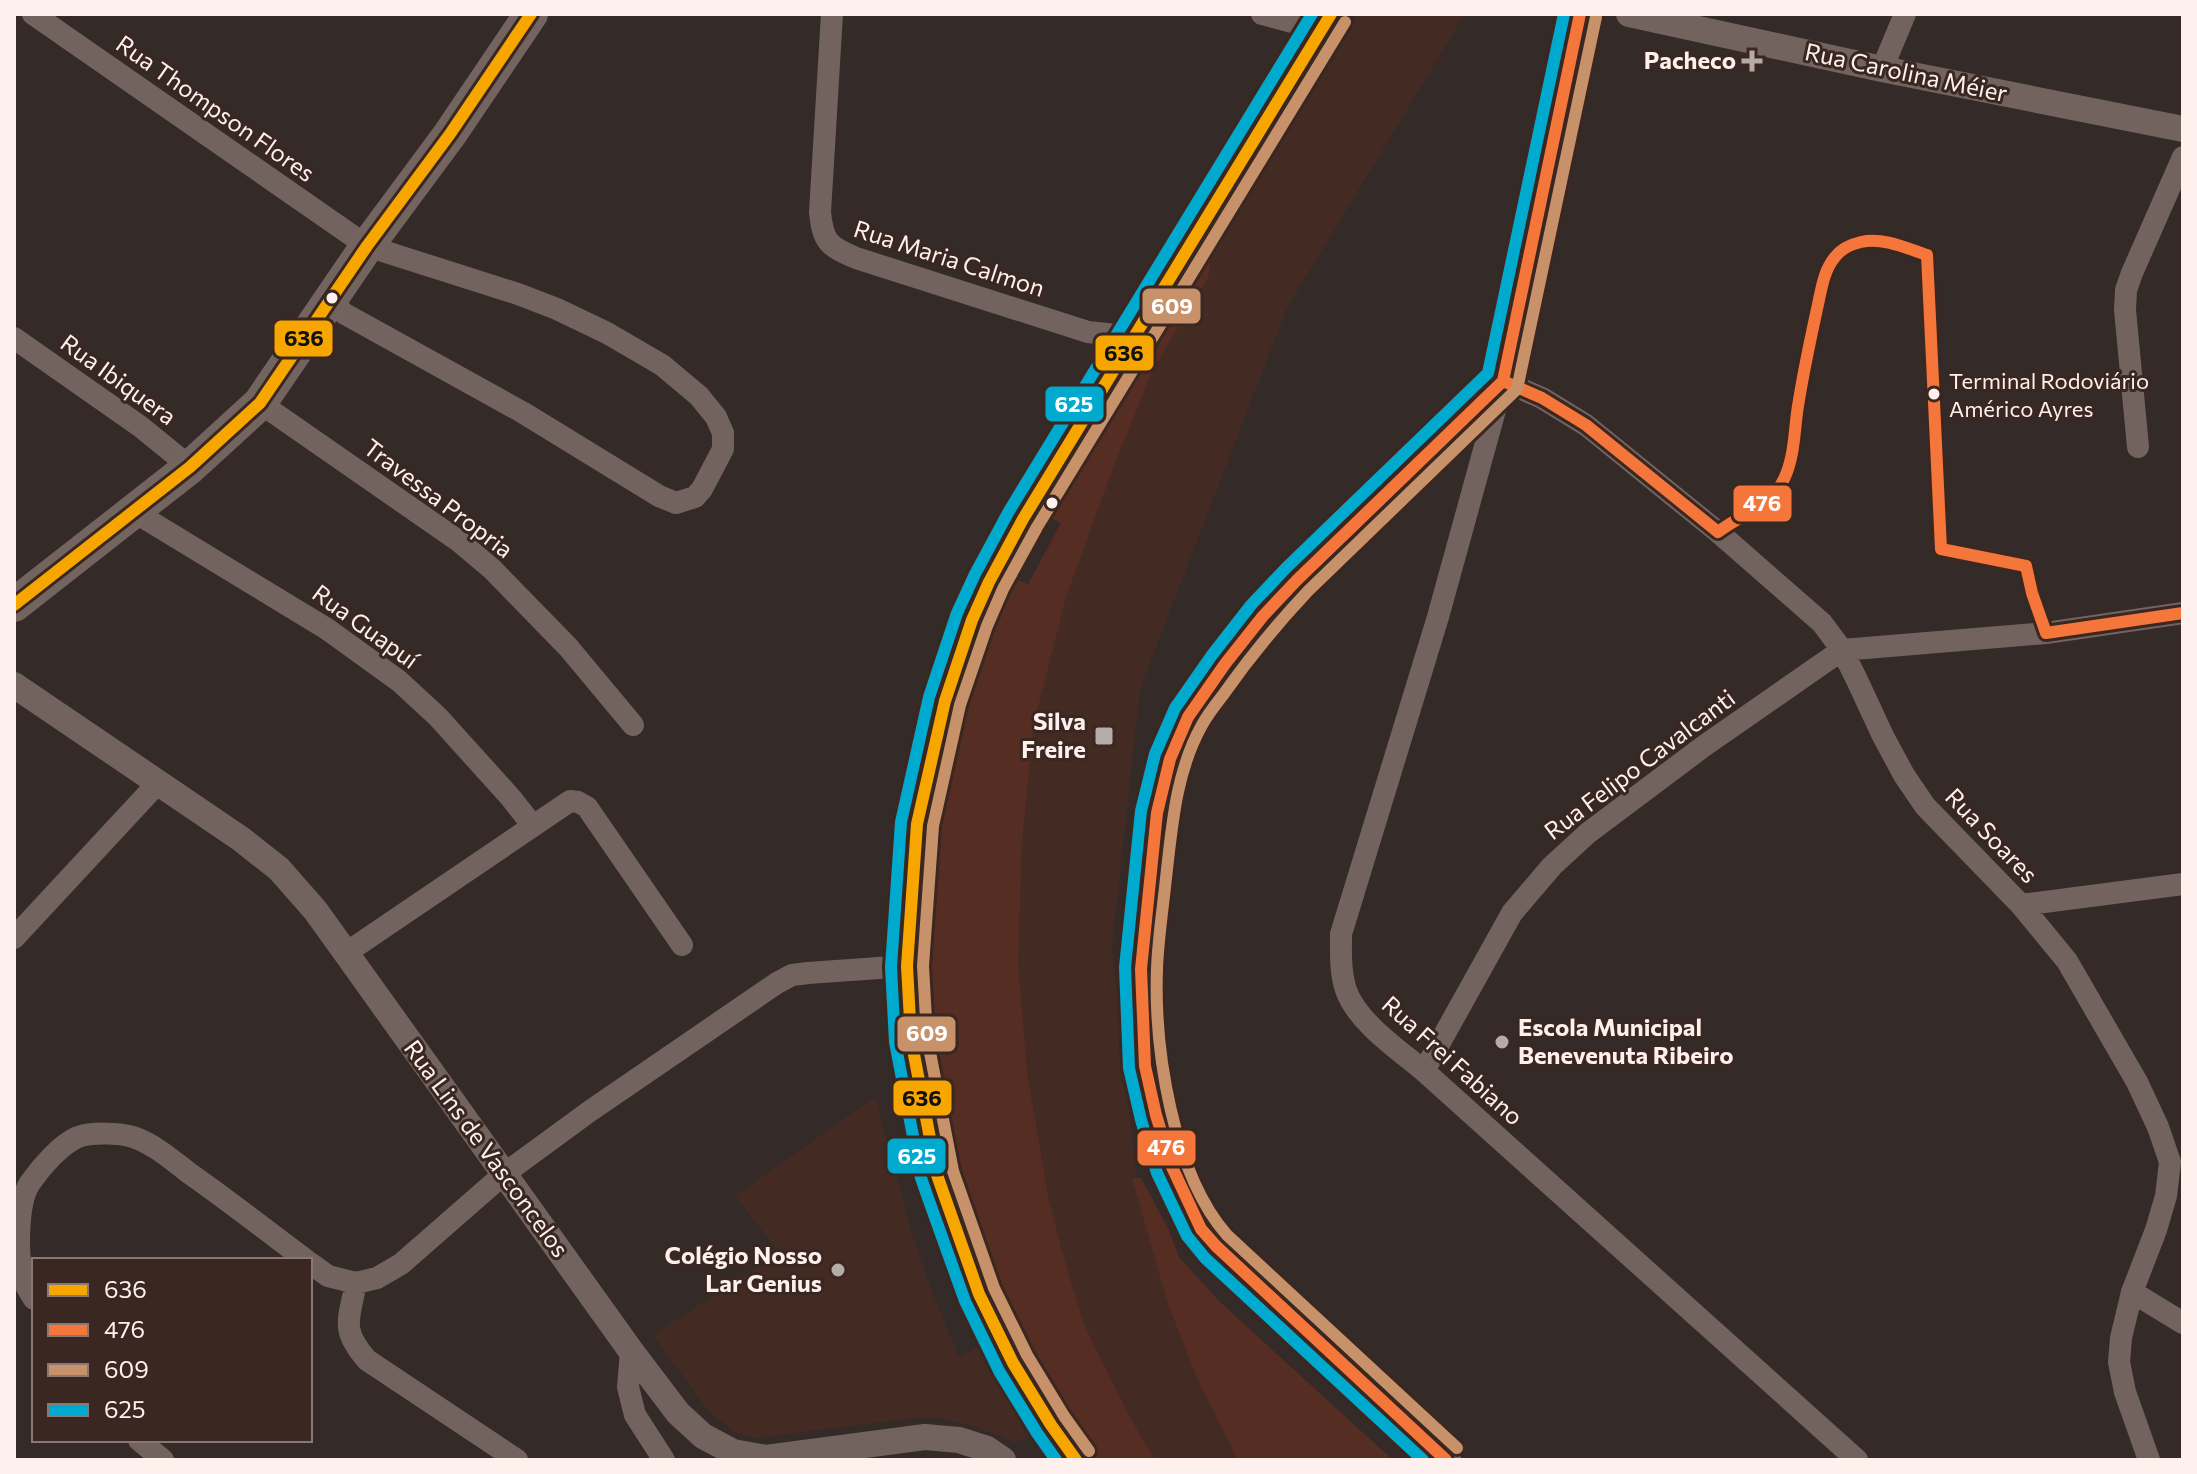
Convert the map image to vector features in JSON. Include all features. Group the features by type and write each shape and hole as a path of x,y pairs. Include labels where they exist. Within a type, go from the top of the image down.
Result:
{"main road":[{"path":"14,605 190,467 260,403 531,14"},
{"path":"1446,1460 1296,1322 1201,1229 1172,1167 1156,1115 1145,1066 1141,969 1157,813 1170,759 1188,717 1225,664 1280,598 1503,381 1580,14"},
{"path":"1076,1460 1013,1363 979,1294 937,1175 895,967 917,824 945,701 963,645 989,582 1139,327 1326,22"}],"street":[{"name":"Rua Thompson Flores","path":"33,14 367,246 557,309 662,365 699,396 716,417 723,433 723,449 702,489 695,497 676,503 659,496 522,412 345,314 330,302"},
{"name":"Rua Maria Calmon","path":"832,14 820,212 827,243 856,258 1088,332 1116,335 1139,327"},
{"path":"1262,14 1326,22"},
{"name":"Rua Carolina Méier","path":"1629,14 1882,69 2183,129"},
{"path":"1882,69 1905,14"},
{"path":"2138,447 2125,310 2126,290 2183,157"},
{"name":"Rua Ibiquera","path":"14,338 141,427 190,467"},
{"name":"Rua Soares","path":"1503,381 1542,398 1586,425 1718,532 1822,623 1842,650 1883,736 1918,796 2021,905 2067,961 2137,1082 2170,1162 2166,1196 2132,1292 2121,1338 2119,1362 2125,1392 2149,1460"},
{"name":"Rua Frei Fabiano","path":"1503,381 1438,617 1341,934 1341,967 1347,993 1364,1019 1857,1460"},
{"name":"Travessa Propria","path":"260,403 460,542 481,560 568,647 633,725"},
{"name":"Rua Guapuí","path":"133,511 327,629 399,681 438,717 533,826"},
{"path":"1842,650 2046,633 2183,613"},
{"name":"Rua Felipo Cavalcanti","path":"1424,1071 1512,913 1552,866 1588,833 1704,746 1842,650"},
{"name":"Rua Lins de Vasconcelos","path":"14,685 241,839 279,869 315,910 631,1351 678,1413 703,1436 733,1452 766,1458 925,1437 959,1440 987,1449 1003,1460"},
{"path":"14,938 157,784"},
{"path":"346,953 570,801 587,807 682,945"},
{"path":"2021,905 2183,884"},
{"path":"312,1264 328,1276 356,1283 377,1278 401,1264 504,1174 777,983 792,975 895,967"},
{"path":"2158,1127 2183,1130"},
{"path":"32,1295 23,1279 20,1244 20,1213 25,1191 54,1154 78,1137 108,1134 131,1136 152,1146 304,1258"},
{"path":"356,1283 348,1325 349,1336 367,1360 517,1460"},
{"path":"2132,1292 2183,1323"},
{"path":"631,1351 628,1387 635,1415 664,1460"},
{"path":"141,1442 163,1460"}],"shaded area":[{"path":"1357,14 1465,14 1287,308 1140,689 1112,947 1136,1176 1204,1345 1288,1460 1097,1460 1051,1393 1004,1302 954,1169 934,1043 929,981 929,918 937,827 955,735 1007,582 1013,579 1028,584 1061,523 1047,516"},
{"path":"1214,244 1208,278 1154,367 1066,597 1034,723 1022,840 1018,962 1027,1072 1048,1197 1084,1325 1154,1460 1098,1460 1013,1319 956,1174 929,981 937,827 971,686 1007,582 1013,579 1028,584 1061,523 1047,516"},
{"name":"Colégio Nosso Lar Genius","path":"875,1097 913,1237 931,1289 959,1357 977,1347 1028,1436 1016,1443 974,1426 940,1418 916,1418 757,1438 736,1433 709,1412 653,1335 779,1252 735,1196"},
{"path":"1132,1178 1141,1178 1168,1228 1179,1257 1220,1302 1393,1460 1238,1460 1197,1378 1168,1304"}],"transit line":[{"name":"636","path":"14,605 190,467 260,403 531,14"},
{"name":"625","path":"1056,1460 999,1371 965,1301 921,1178 895,1042 891,967 901,822 929,697 957,613 975,574 1009,511 1312,14"},
{"name":"636","path":"1076,1460 1013,1363 979,1294 937,1175 911,1039 907,966 917,824 945,701 972,620 989,582 1023,519 1331,14"},
{"name":"625","path":"1423,1460 1205,1258 1187,1236 1157,1173 1129,1068 1125,967 1141,811 1155,754 1175,708 1251,605 1488,373 1564,14"},
{"name":"476","path":"1446,1460 1201,1229 1172,1167 1156,1115 1145,1066 1141,969 1157,813 1170,759 1188,717 1263,616 1503,381 1580,14"},
{"name":"609","path":"1457,1448 1227,1235 1208,1209 1180,1145 1164,1072 1157,1001 1159,935 1176,799 1186,761 1207,717 1253,655 1308,591 1517,389 1596,17"},
{"name":"609","path":"1089,1451 1027,1355 994,1288 953,1171 927,1037 923,966 933,826 960,705 1003,589 1037,527 1345,22"},
{"name":"476","path":"1503,381 1542,398 1586,425 1718,532 1772,496 1788,470 1821,289 1831,263 1843,249 1861,242 1878,241 1903,246 1927,255 1941,549 2026,566 2046,633 2183,613"}],"place":[{"name":"Pacheco","path":"1752,61"},
{"name":"Terminal Rodoviário Américo Ayres","path":"1934,394"},
{"name":"Silva Freire","path":"1104,736"},
{"name":"Escola Municipal Benevenuta Ribeiro","path":"1502,1042"},
{"name":"Colégio Nosso Lar Genius","path":"838,1270"}]}
